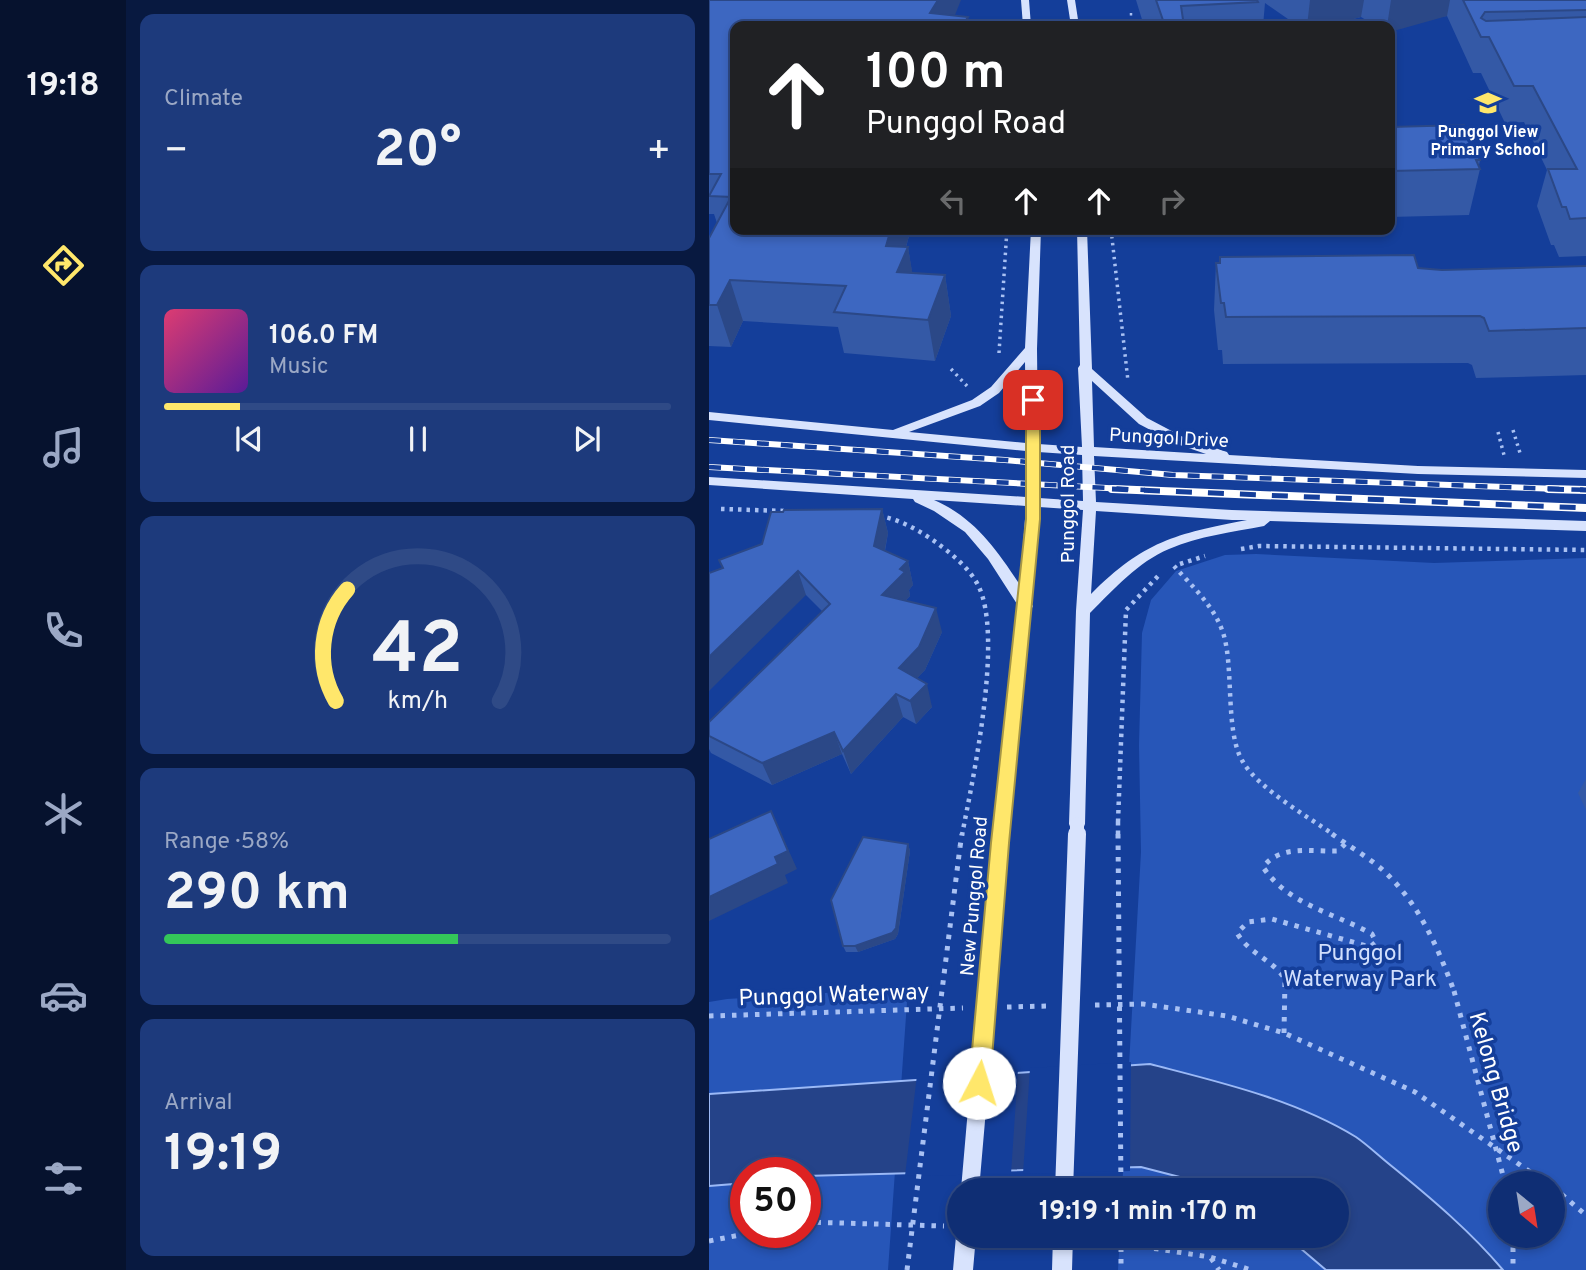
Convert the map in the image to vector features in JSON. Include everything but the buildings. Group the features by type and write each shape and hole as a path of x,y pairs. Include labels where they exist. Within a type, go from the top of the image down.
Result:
{"main road":[{"path":"1025,0 1027,21"},
{"path":"1071,0 1074,21"},
{"name":"Punggol Road","path":"1026,606 1034,502 1032,349 1036,235"},
{"name":"Punggol Road","path":"1082,235 1090,522 1083,611"},
{"path":"890,433 976,402 995,390 1032,349"},
{"path":"1084,368 1132,413 1156,429 1240,461"},
{"name":"Punggol Drive","path":"709,416 1034,449 1418,470 1586,474"},
{"path":"709,481 1281,517 1586,526"},
{"path":"899,492 944,508 971,529 1026,606"},
{"path":"1064,1178 1083,611 1129,568 1155,549 1174,542 1281,517"},
{"name":"New Punggol Road","path":"971,1178 1000,843 1026,606"},
{"path":"963,1270 965,1248"},
{"path":"1062,1270 1063,1248"}],"path":[{"path":"1131,13 1131,21"},
{"path":"995,361 1001,350 1007,235"},
{"path":"1112,235 1128,382"},
{"path":"951,369 966,386 975,381"},
{"path":"1513,430 1518,447"},
{"path":"1498,432 1502,447"},
{"path":"1492,457 1521,456"},
{"path":"721,509 790,512"},
{"path":"872,515 886,517 935,540 979,586 988,618 983,708 960,847 907,1270"},
{"path":"1237,549 1259,546 1586,550"},
{"path":"1121,1178 1118,822 1126,610 1158,576 1174,566 1215,553"},
{"name":"Kelong Bridge","path":"1174,566 1208,604 1223,631 1235,734 1242,761 1265,785 1387,874 1408,898 1432,934 1454,991 1502,1171"},
{"path":"1284,1033 1285,979 1274,966 1250,954 1237,933 1243,923 1256,919 1273,919 1358,946 1370,947 1376,942 1372,934 1359,925 1282,892 1268,878 1263,867 1267,858 1277,852 1338,851 1345,844"},
{"path":"1088,1005 1143,1004 1227,1016 1284,1033 1415,1092 1529,1171"},
{"path":"993,1008 1061,1006"},
{"name":"Punggol Waterway","path":"709,1016 966,1008"},
{"path":"1565,1198 1586,1216"},
{"path":"821,1222 947,1226"},
{"path":"709,1241 730,1237"},
{"path":"1121,1248 1121,1270"},
{"path":"1150,1248 1210,1257 1251,1270"},
{"path":"1513,1248 1513,1270"},
{"path":"1210,1257 1219,1270"}],"green space":[{"name":"Punggol Waterway Park","path":"1256,554 1434,563 1586,558 1586,1270 1118,1270 1119,1248 1349,1248 1349,1178 1123,1178 1141,852 1139,745 1142,633 1151,600 1176,571 1225,555"},
{"path":"908,988 888,1270 709,1270 709,1002"}],"shaded area":[{"path":"1150,1064 1282,1102 1356,1137 1451,1216 1503,1270 1326,1270 1300,1248 1349,1248 1349,1178 1184,1178 1141,1167 821,1176 821,1157 730,1157 730,1184 709,1186 709,1094"}],"pier":[{"path":"1131,1062 1130,1171 1023,1174 1030,1068"},
{"path":"1018,1069 1011,1174 905,1176 917,1075"}],"railway":[{"path":"709,440 1005,460 1173,475 1587,490 1548,489"},
{"path":"709,467 1145,490"},
{"path":"1112,489 1587,508"}],"place":[{"name":"Punggol View Primary School","path":"1488,103"}],"route":[{"path":"979,1083 1033,519 1033,400"}]}
